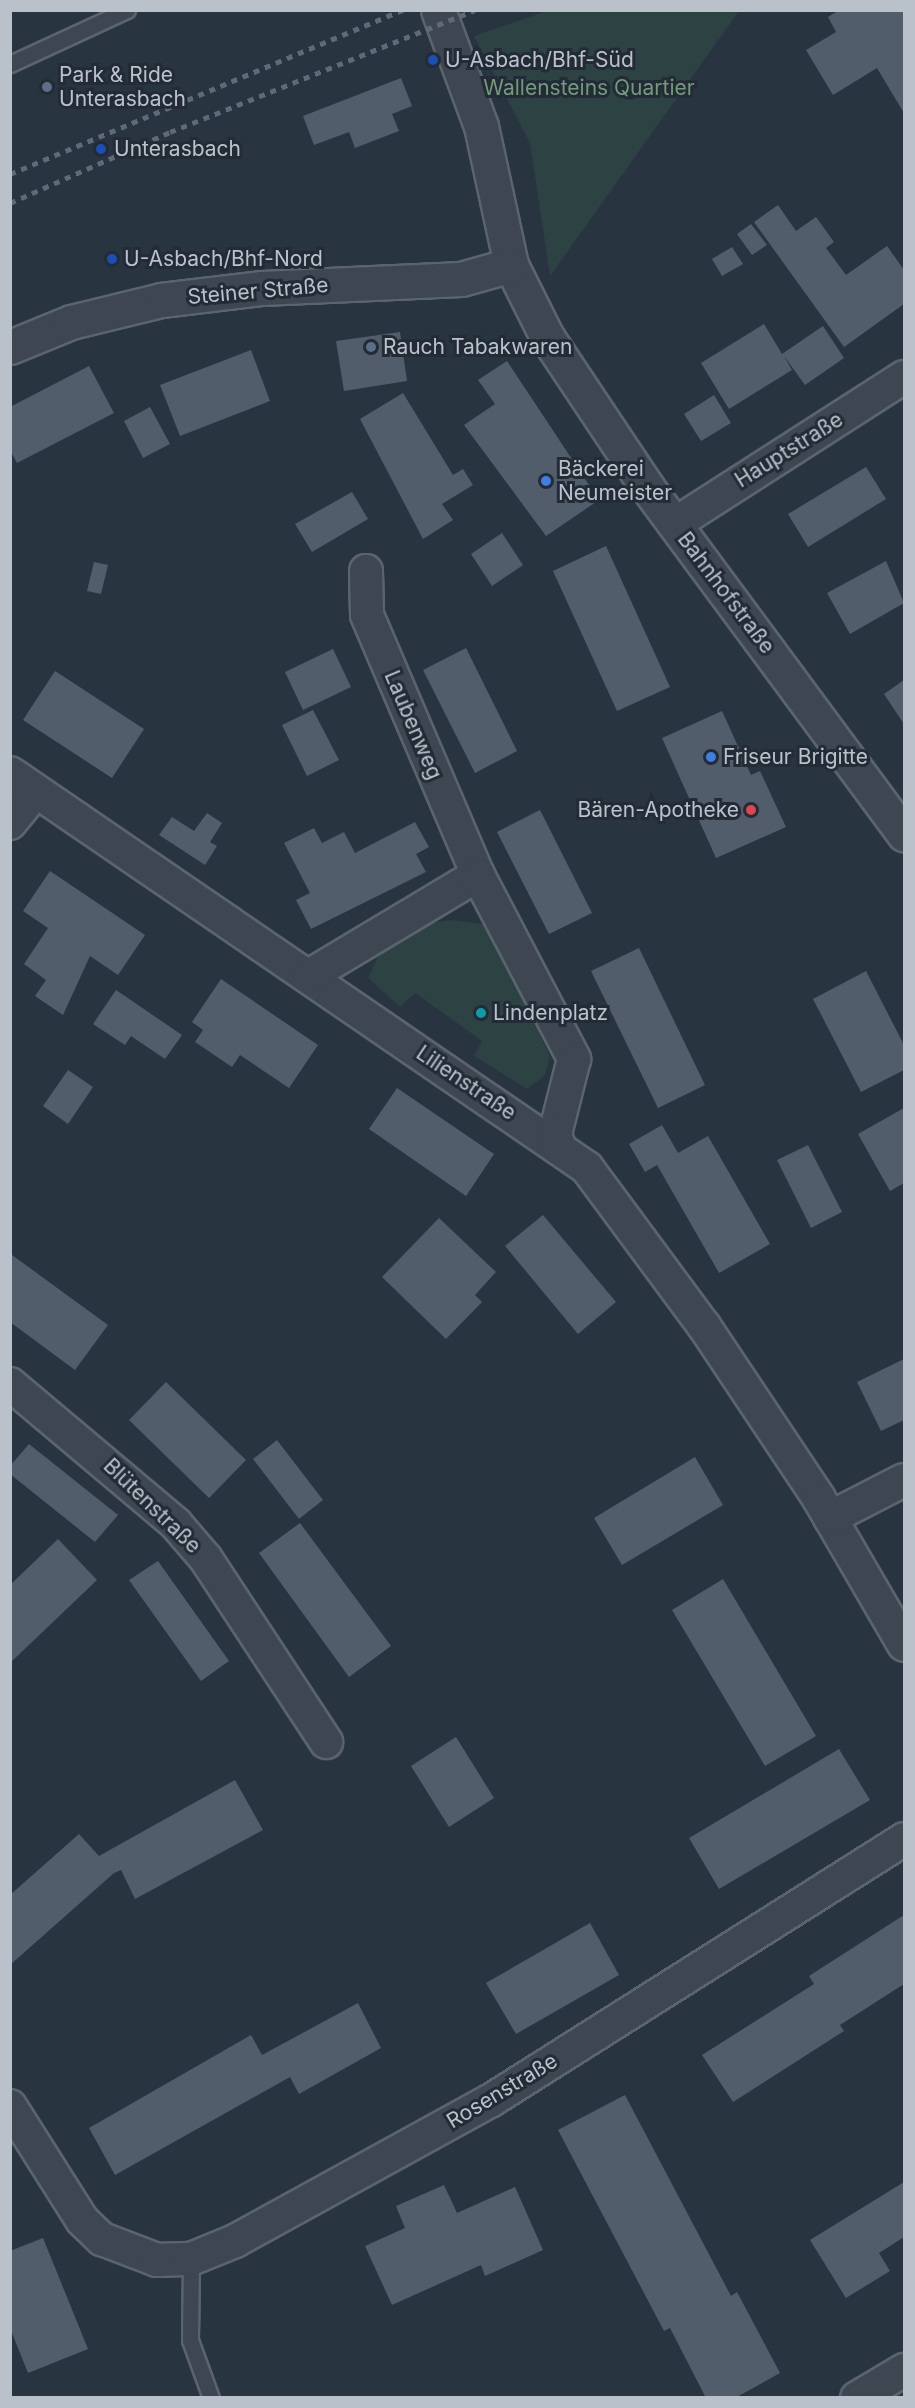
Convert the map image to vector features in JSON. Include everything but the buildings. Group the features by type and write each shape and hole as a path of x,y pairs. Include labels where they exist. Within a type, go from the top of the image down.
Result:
{"street":[{"name":"Bahnhofstraße","path":"438,10 481,126 511,265 547,337 675,524 904,834"},
{"name":"Steiner Straße","path":"10,347 71,322 161,300 272,288 460,279 511,265"},
{"name":"Hauptstraße","path":"675,524 904,377"},
{"name":"Laubenweg","path":"366,571 367,615 478,875"},
{"name":"Lilienstraße","path":"10,773 559,1146 587,1168 704,1326 824,1507 904,1645"},
{"path":"10,823 36,791"},
{"path":"309,976 478,875 574,1059 555,1134 559,1146"},
{"name":"Blütenstraße","path":"10,1384 126,1476 176,1524 206,1559 326,1742"},
{"path":"824,1507 904,1480"},
{"name":"Rosenstraße","path":"10,2106 82,2220 127,2252 157,2260 191,2259 235,2241 490,2100 904,1839"},
{"path":"857,2397 904,2370"}],"lane":[{"path":"10,64 127,10"},
{"path":"191,2259 190,2340 211,2397"}],"green space":[{"name":"Wallensteins Quartier","path":"550,10 739,11 550,276 530,143 474,36"},
{"path":"452,920 482,924 499,947 550,1056 545,1075 527,1089 474,1056 482,1041 415,993 400,1007 368,978 380,953 423,924"}],"railway":[{"path":"10,174 403,10"},
{"path":"10,203 170,132 475,10"}],"place":[{"name":"U-Asbach/Bhf-Süd","path":"433,60"},
{"name":"Park & Ride Unterasbach","path":"47,87"},
{"name":"Unterasbach","path":"101,149"},
{"name":"U-Asbach/Bhf-Nord","path":"112,259"},
{"name":"Rauch Tabakwaren","path":"371,347"},
{"name":"Bäckerei Neumeister","path":"546,481"},
{"name":"Friseur Brigitte","path":"711,757"},
{"name":"Bären-Apotheke","path":"751,810"},
{"name":"Lindenplatz","path":"481,1013"}]}
